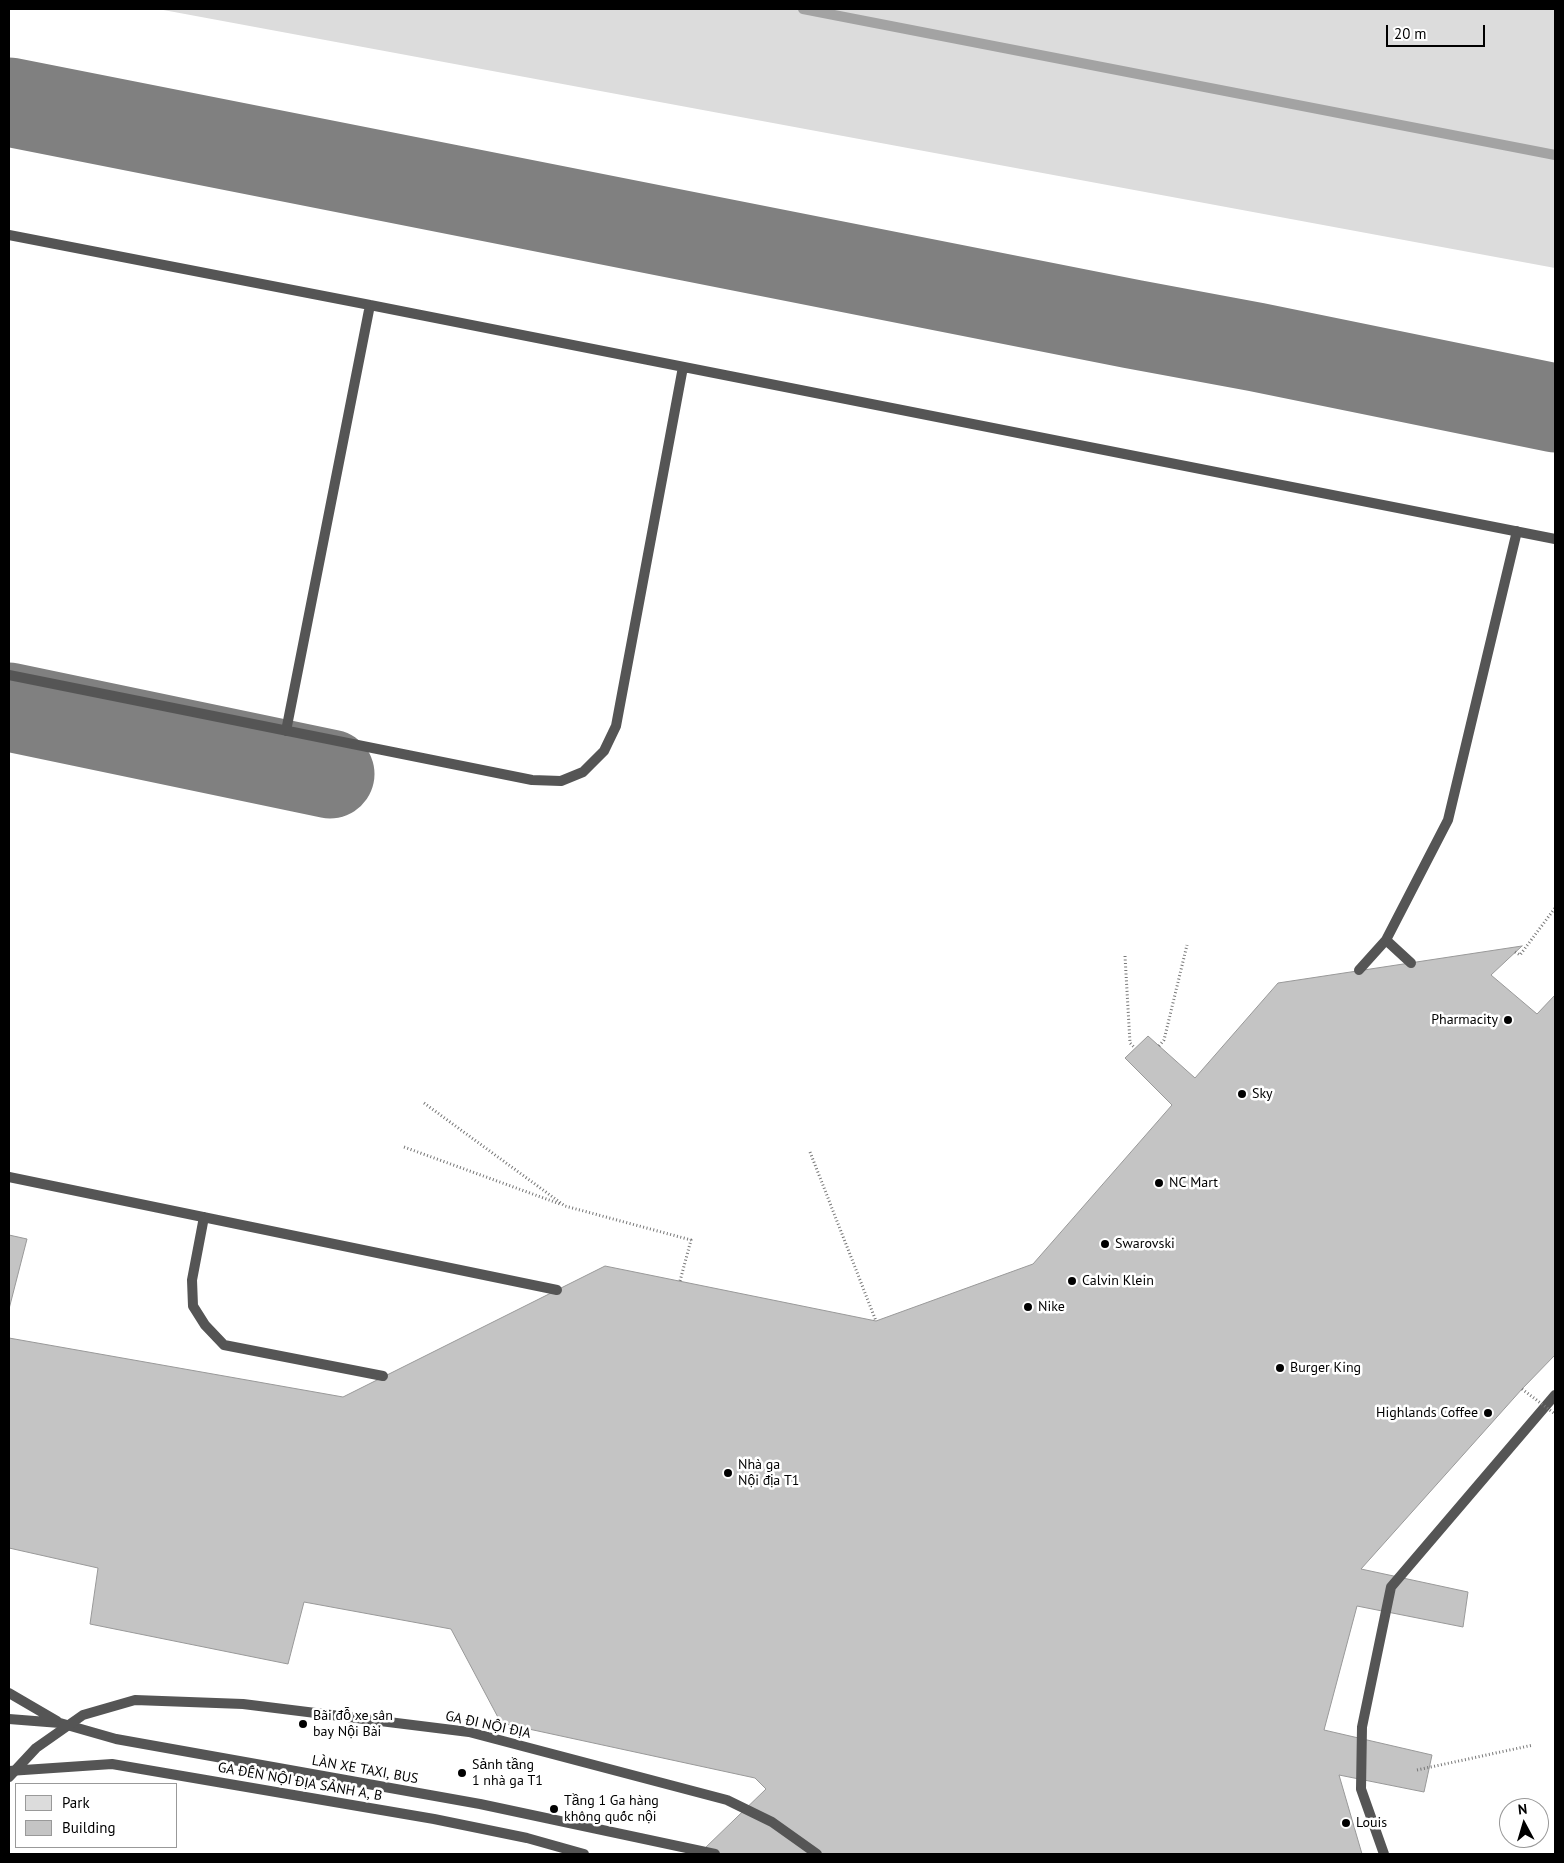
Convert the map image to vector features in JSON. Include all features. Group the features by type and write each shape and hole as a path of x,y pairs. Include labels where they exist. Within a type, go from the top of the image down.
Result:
{"lane":[{"path":"9,235 370,304 1555,538"},
{"path":"286,731 370,304"},
{"path":"9,675 532,780 561,781 583,772 604,751 616,726 683,367"},
{"path":"1359,970 1386,940 1448,820 1517,531"},
{"path":"1386,940 1411,963"},
{"path":"9,1177 558,1290"},
{"path":"204,1217 192,1280 193,1306 205,1325 224,1344 383,1376"},
{"path":"1384,1854 1361,1789 1362,1727 1392,1587 1555,1395"},
{"path":"9,1693 60,1723"},
{"name":"GA ĐI NỘI ĐỊA","path":"9,1777 36,1748 83,1715 135,1700 243,1704 469,1732 508,1742 727,1800 772,1822 817,1854"},
{"name":"LÀN XE TAXI, BUS","path":"9,1719 60,1723 116,1739 480,1804 715,1854"},
{"name":"GA ĐẾN NỘI ĐỊA SẢNH A, B","path":"9,1771 112,1764 434,1819 528,1838 584,1854"}],"path":[{"path":"1515,952 1520,955 1555,908"},
{"path":"1159,1046 1164,1040 1187,945"},
{"path":"1124,956 1130,1043 1135,1048"},
{"path":"424,1103 565,1206"},
{"path":"404,1147 565,1206 691,1240 680,1281"},
{"path":"810,1152 876,1321"},
{"path":"1522,1389 1555,1414"},
{"path":"1417,1770 1533,1745"}],"green space":[{"path":"158,9 1555,9 1555,268"}],"building":[{"name":"Nhà ga Nội địa T1","path":"1522,946 1491,975 1537,1014 1555,995 1555,1355 1522,1389 1361,1569 1468,1592 1463,1627 1357,1606 1324,1730 1432,1755 1424,1792 1339,1775 1362,1854 709,1854 704,1849 766,1789 755,1778 501,1723 451,1629 304,1602 288,1664 90,1624 98,1568 9,1548 9,1338 343,1397 605,1266 876,1321 1033,1264 1172,1105 1125,1058 1148,1036 1195,1078 1278,983"},
{"path":"9,1235 27,1239 9,1309"}],"waterway":[{"path":"803,9 1555,155"}],"taxiway":[{"path":"9,102 1256,347 1555,408"},
{"path":"9,707 330,774"}],"place":[{"name":"Pharmacity","path":"1508,1020"},
{"name":"Sky","path":"1242,1094"},
{"name":"NC Mart","path":"1159,1183"},
{"name":"Swarovski","path":"1105,1244"},
{"name":"Calvin Klein","path":"1072,1281"},
{"name":"Nike","path":"1028,1307"},
{"name":"Burger King","path":"1280,1368"},
{"name":"Highlands Coffee","path":"1488,1413"},
{"name":"Nhà ga Nội địa T1","path":"728,1473"},
{"name":"Bãi đỗ xe sân bay Nội Bài","path":"303,1724"},
{"name":"Sảnh tầng 1 nhà ga T1","path":"462,1773"},
{"name":"Tầng 1 Ga hàng không quốc nội","path":"554,1809"},
{"name":"Louis","path":"1346,1823"}]}
